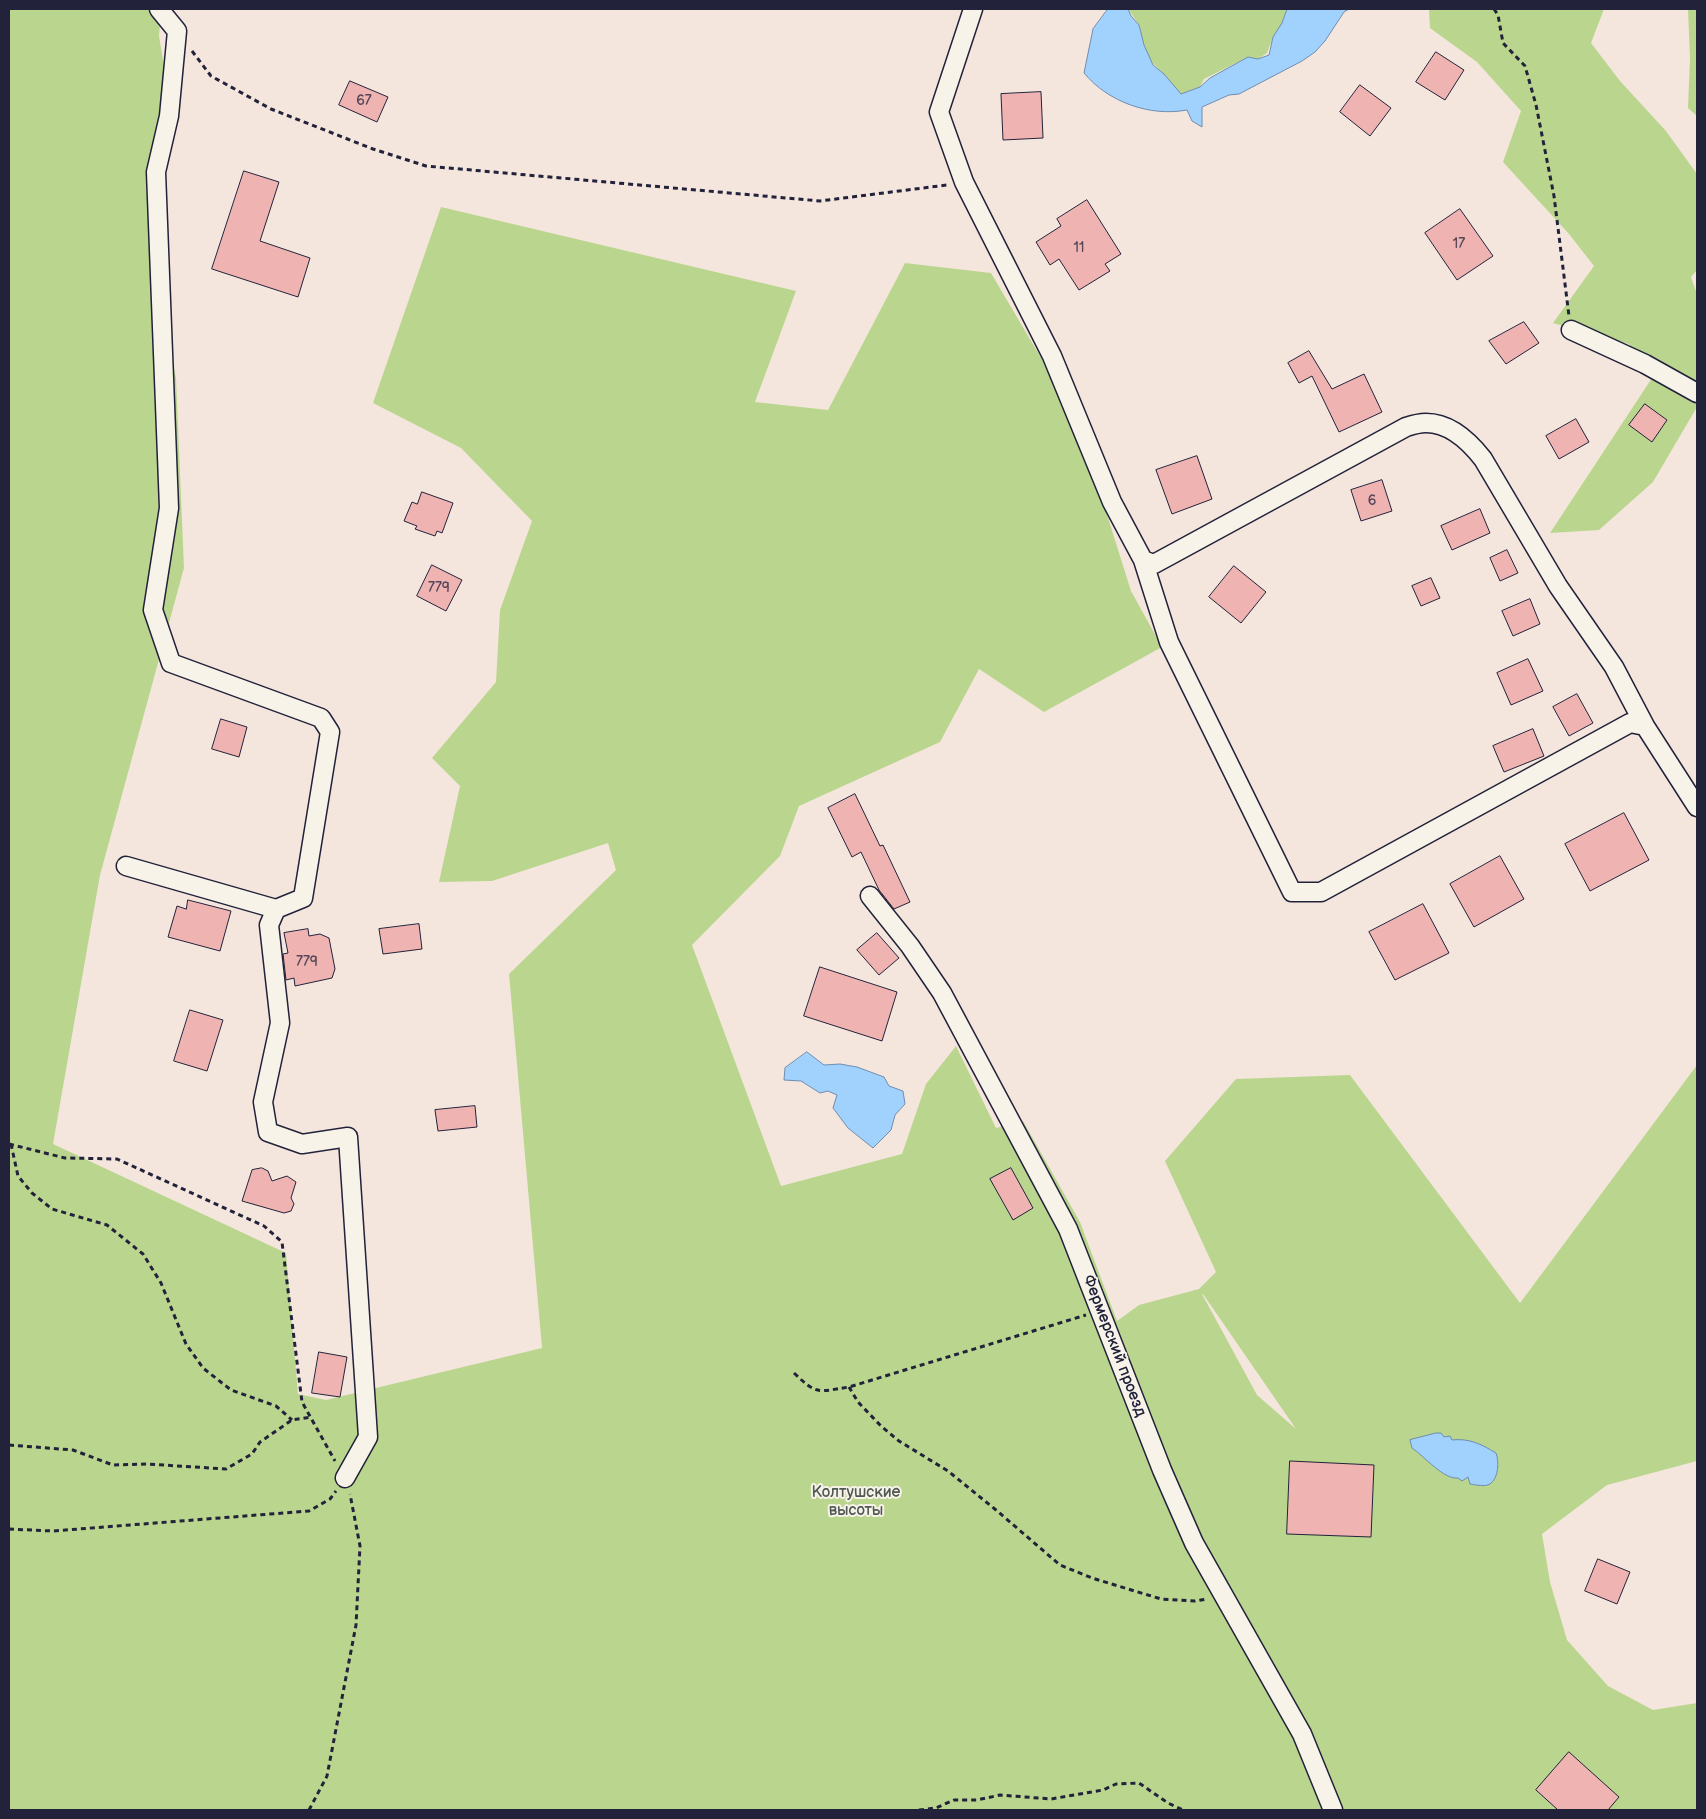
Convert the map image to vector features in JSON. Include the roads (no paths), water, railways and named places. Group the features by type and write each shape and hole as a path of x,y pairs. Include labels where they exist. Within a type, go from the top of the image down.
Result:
{"street":[{"path":"126,866 276,909 303,898 330,732 321,718 171,663 153,610 169,508 156,172 169,116 177,31 159,9"},
{"path":"973,9 939,112 964,182 1052,356 1112,502 1143,560 1169,642 1292,892 1321,892 1630,723 1645,726"},
{"path":"1570,330 1645,364 1697,393"},
{"path":"1143,560 1154,564 1406,427 1426,423 1446,426 1470,443 1482,458 1558,586 1614,667 1645,726 1697,807"},
{"name":"Фермерский проезд","path":"870,896 910,946 942,992 1068,1228 1162,1470 1194,1543 1302,1734 1333,1810"},
{"path":"276,909 269,925 280,1023 263,1102 268,1132 302,1144 348,1137 368,1437 345,1478"}],"water":[{"path":"1108,9 1128,9 1139,25 1144,45 1153,65 1164,74 1181,94 1200,87 1210,78 1248,57 1258,59 1269,55 1273,37 1282,23 1287,9 1349,9 1344,12 1325,41 1315,52 1302,61 1239,94 1229,95 1202,107 1202,127 1192,121 1187,110 1173,112 1144,109 1117,99 1105,92 1084,73 1093,29"},
{"path":"807,1052 824,1065 840,1064 857,1067 884,1077 889,1086 903,1091 905,1104 895,1115 891,1130 873,1148 848,1128 833,1108 837,1095 828,1091 820,1093 801,1081 784,1080 785,1068"},
{"path":"1441,1433 1444,1437 1450,1436 1452,1440 1475,1442 1496,1453 1498,1469 1493,1481 1483,1486 1470,1484 1468,1477 1462,1481 1458,1478 1452,1478 1434,1467 1412,1448 1410,1440"}],"park label":[{"name":"Колтушские высоты","path":"856,1502"}]}
